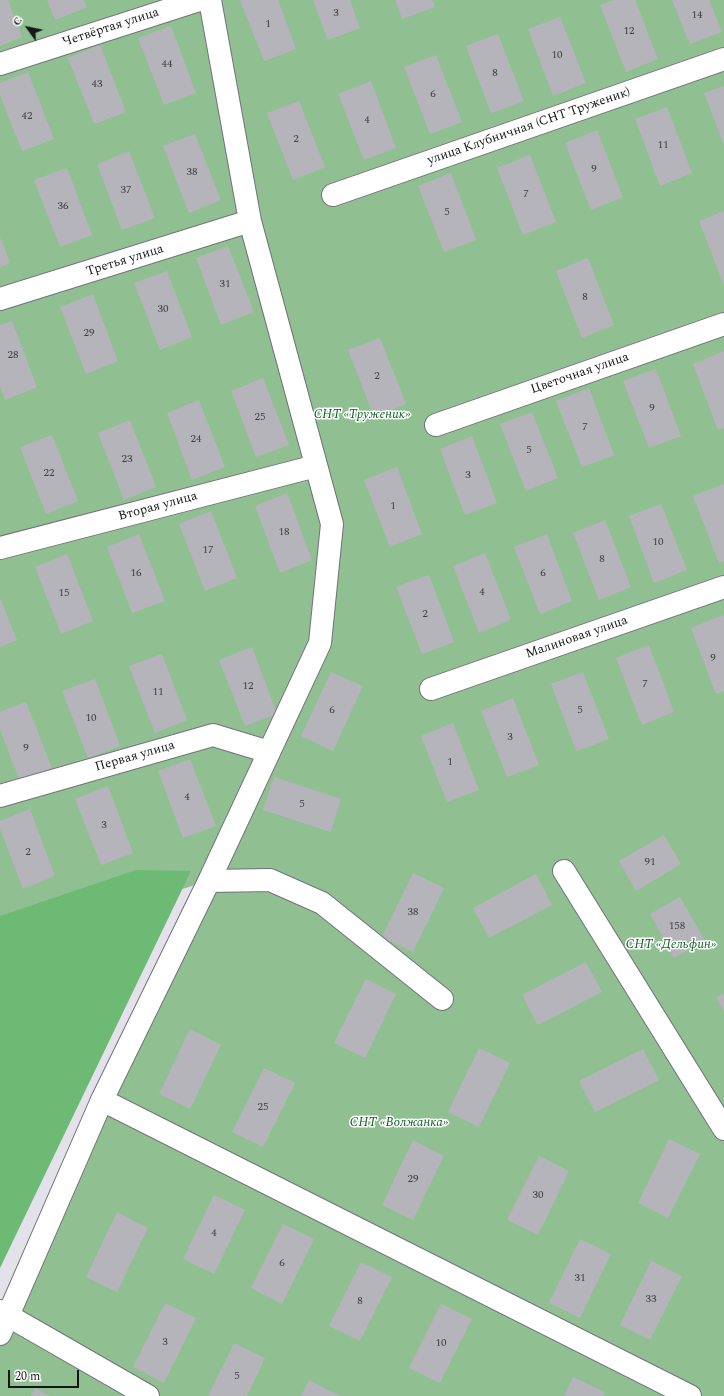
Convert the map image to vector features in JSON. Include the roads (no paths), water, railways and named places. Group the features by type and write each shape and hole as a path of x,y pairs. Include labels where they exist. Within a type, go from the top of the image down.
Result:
{"street":[{"name":"Четвёртая улица","path":"0,64 200,0"},
{"path":"148,1396 126,1390 3,1320 102,1100 209,881 320,643 332,524 250,222 210,0"},
{"name":"улица Клубничная (СНТ Труженик)","path":"333,195 724,59"},
{"name":"Третья улица","path":"0,299 250,222"},
{"name":"Цветочная улица","path":"436,425 724,324"},
{"name":"Вторая улица","path":"0,548 316,466"},
{"name":"Малиновая улица","path":"431,689 724,588"},
{"name":"Первая улица","path":"0,796 213,735 269,752"},
{"path":"564,871 724,1129"},
{"path":"209,881 270,880 322,903 442,999"},
{"path":"102,1100 690,1396"}],"park label":[{"name":"СНТ «Труженик»","path":"362,415"},
{"name":"СНТ «Дельфин»","path":"671,945"},
{"name":"СНТ «Волжанка»","path":"399,1123"}]}
